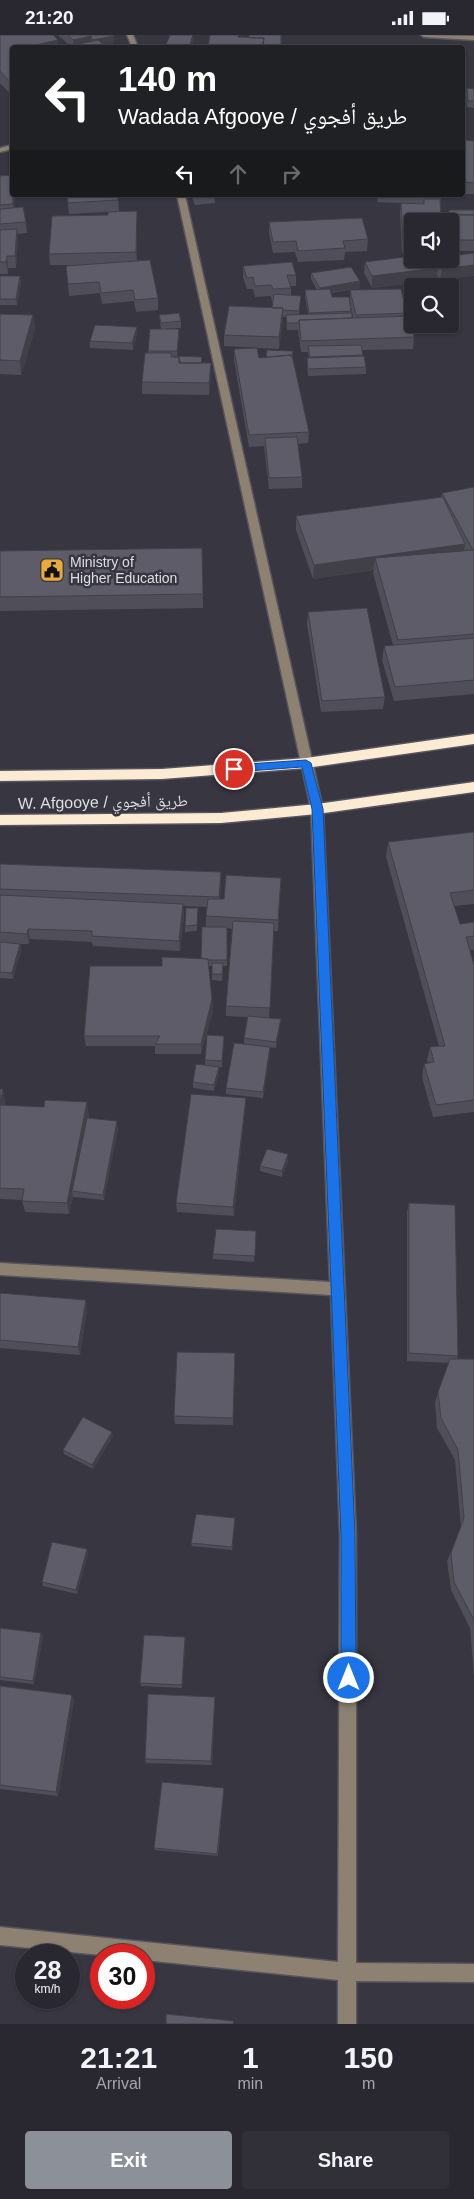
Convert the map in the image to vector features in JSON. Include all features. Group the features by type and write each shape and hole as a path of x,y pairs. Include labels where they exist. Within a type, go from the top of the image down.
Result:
{"highway":[{"path":"0,776 162,774 306,763 474,739"},
{"name":"W. Afgooye / طريق أفجوي","path":"0,820 221,818 318,809 474,787"}],"street":[{"path":"424,35 474,38"},
{"path":"181,197 306,763 318,809 348,1535 347,2024"},
{"path":"0,1269 337,1289"},
{"path":"0,1936 346,1972 474,1973"}],"building":[{"path":"0,35 53,35 58,40 36,45 10,45 10,82 0,71"},
{"path":"68,35 90,35 91,36 73,40"},
{"path":"90,35 113,35 114,36 92,40"},
{"path":"170,35 193,35 190,45 166,45"},
{"path":"210,35 238,35 238,37 264,38 262,45 208,45"},
{"path":"249,35 281,35 281,45 263,45 264,38 249,38"},
{"path":"98,40 104,45 74,45"},
{"path":"467,88 474,89 474,101 468,101"},
{"path":"465,140 474,141 474,183 465,182"},
{"path":"10,175 10,197 13,197 13,204 0,205 0,176"},
{"path":"67,197 117,197 118,200 68,203"},
{"path":"424,199 440,199 441,213 404,213 403,242 401,203 424,204"},
{"path":"23,207 26,222 0,224 0,209"},
{"path":"449,210 474,210 474,215 449,213"},
{"path":"137,211 136,252 49,254 52,216 108,215 108,212"},
{"path":"459,214 474,215 474,240 459,240"},
{"path":"362,218 368,239 343,241 345,248 298,251 296,241 273,242 269,222"},
{"path":"17,229 15,256 7,256 6,262 0,262 0,230"},
{"path":"474,253 474,265 459,267 459,255"},
{"path":"404,257 404,268 438,268 372,276 365,262"},
{"path":"150,260 158,298 135,300 133,290 101,293 99,282 68,284 66,266"},
{"path":"292,262 296,275 287,275 291,288 273,289 271,285 255,286 253,277 247,278 243,266"},
{"path":"351,267 360,281 320,288 311,273"},
{"path":"0,276 20,276 16,299 0,299"},
{"path":"330,289 332,297 349,297 351,311 309,313 305,290"},
{"path":"401,289 404,313 356,315 350,290"},
{"path":"274,294 301,296 299,311 272,308"},
{"path":"229,306 283,308 279,337 224,335"},
{"path":"179,313 181,321 161,323 159,315"},
{"path":"352,313 352,318 299,320 299,323 287,323 286,315"},
{"path":"0,314 33,315 20,361 0,360"},
{"path":"404,316 404,333 413,333 414,337 301,341 299,320"},
{"path":"95,325 137,327 132,343 90,341"},
{"path":"150,329 179,329 177,351 148,351"},
{"path":"361,345 363,355 310,357 308,346"},
{"path":"257,348 259,358 292,355 309,432 249,435 234,349"},
{"path":"267,350 293,351 292,358 292,355 266,357"},
{"path":"145,353 172,353 171,357 179,357 179,363 211,363 209,383 142,382"},
{"path":"174,356 202,357 201,363 181,363 179,357"},
{"path":"364,356 366,367 308,369 307,358"},
{"path":"297,437 302,477 269,478 265,438"},
{"path":"474,487 474,550 473,550 442,493"},
{"path":"443,497 465,544 314,565 296,516"},
{"path":"202,548 203,594 0,597 0,551"},
{"path":"474,550 474,634 398,640 375,558"},
{"path":"367,608 385,697 322,701 308,612"},
{"path":"474,638 474,680 395,687 384,646"},
{"path":"474,832 474,890 450,893 460,924 474,922 474,936 466,937 474,965 474,1100 436,1105 424,1064 434,1062 430,1047 445,1046 388,842"},
{"path":"0,864 221,872 219,897 0,889"},
{"path":"226,875 281,878 278,920 206,916 208,899 224,899"},
{"path":"0,895 183,904 179,941 92,936 92,931 28,929 27,934 0,932"},
{"path":"186,908 198,908 197,925 185,926"},
{"path":"233,921 274,923 270,1008 226,1006"},
{"path":"202,927 227,927 227,960 201,958"},
{"path":"0,942 20,944 12,973 0,972"},
{"path":"162,957 208,959 212,999 201,1044 155,1044 160,1036 84,1036 90,966 162,966"},
{"path":"212,963 223,963 222,974 212,974"},
{"path":"248,1016 281,1019 276,1042 244,1038"},
{"path":"207,1035 224,1036 222,1061 205,1060"},
{"path":"234,1043 270,1047 263,1092 226,1088"},
{"path":"196,1064 219,1067 214,1085 193,1082"},
{"path":"0,1089 3,1089 0,1103"},
{"path":"191,1094 246,1098 233,1207 176,1203"},
{"path":"45,1100 87,1102 67,1203 22,1201 24,1189 0,1188 0,1105 44,1107"},
{"path":"87,1118 117,1121 103,1195 72,1191"},
{"path":"267,1149 288,1154 282,1171 260,1166"},
{"path":"409,1203 455,1205 458,1356 409,1353"},
{"path":"216,1229 256,1231 255,1256 213,1254"},
{"path":"0,1293 86,1300 78,1347 0,1340"},
{"path":"177,1352 235,1353 233,1418 174,1416"},
{"path":"450,1359 474,1359 474,1620 454,1582 451,1553 464,1518 458,1450 441,1418 438,1392"},
{"path":"83,1417 112,1432 92,1465 63,1450"},
{"path":"196,1514 235,1518 232,1547 191,1543"},
{"path":"52,1542 87,1549 76,1590 42,1582"},
{"path":"0,1628 41,1633 33,1681 0,1677"},
{"path":"144,1635 185,1637 182,1685 140,1683"},
{"path":"0,1686 72,1695 56,1792 0,1785"},
{"path":"148,1694 215,1697 211,1761 145,1759"},
{"path":"162,1782 224,1788 217,1854 154,1848"},
{"path":"166,2014 234,2021 233,2024 166,2024"}],"place":[{"name":"Ministry of Higher Education","path":"52,570"}],"route":[{"path":"234,769 306,763 318,809 348,1535 349,1678"}]}
